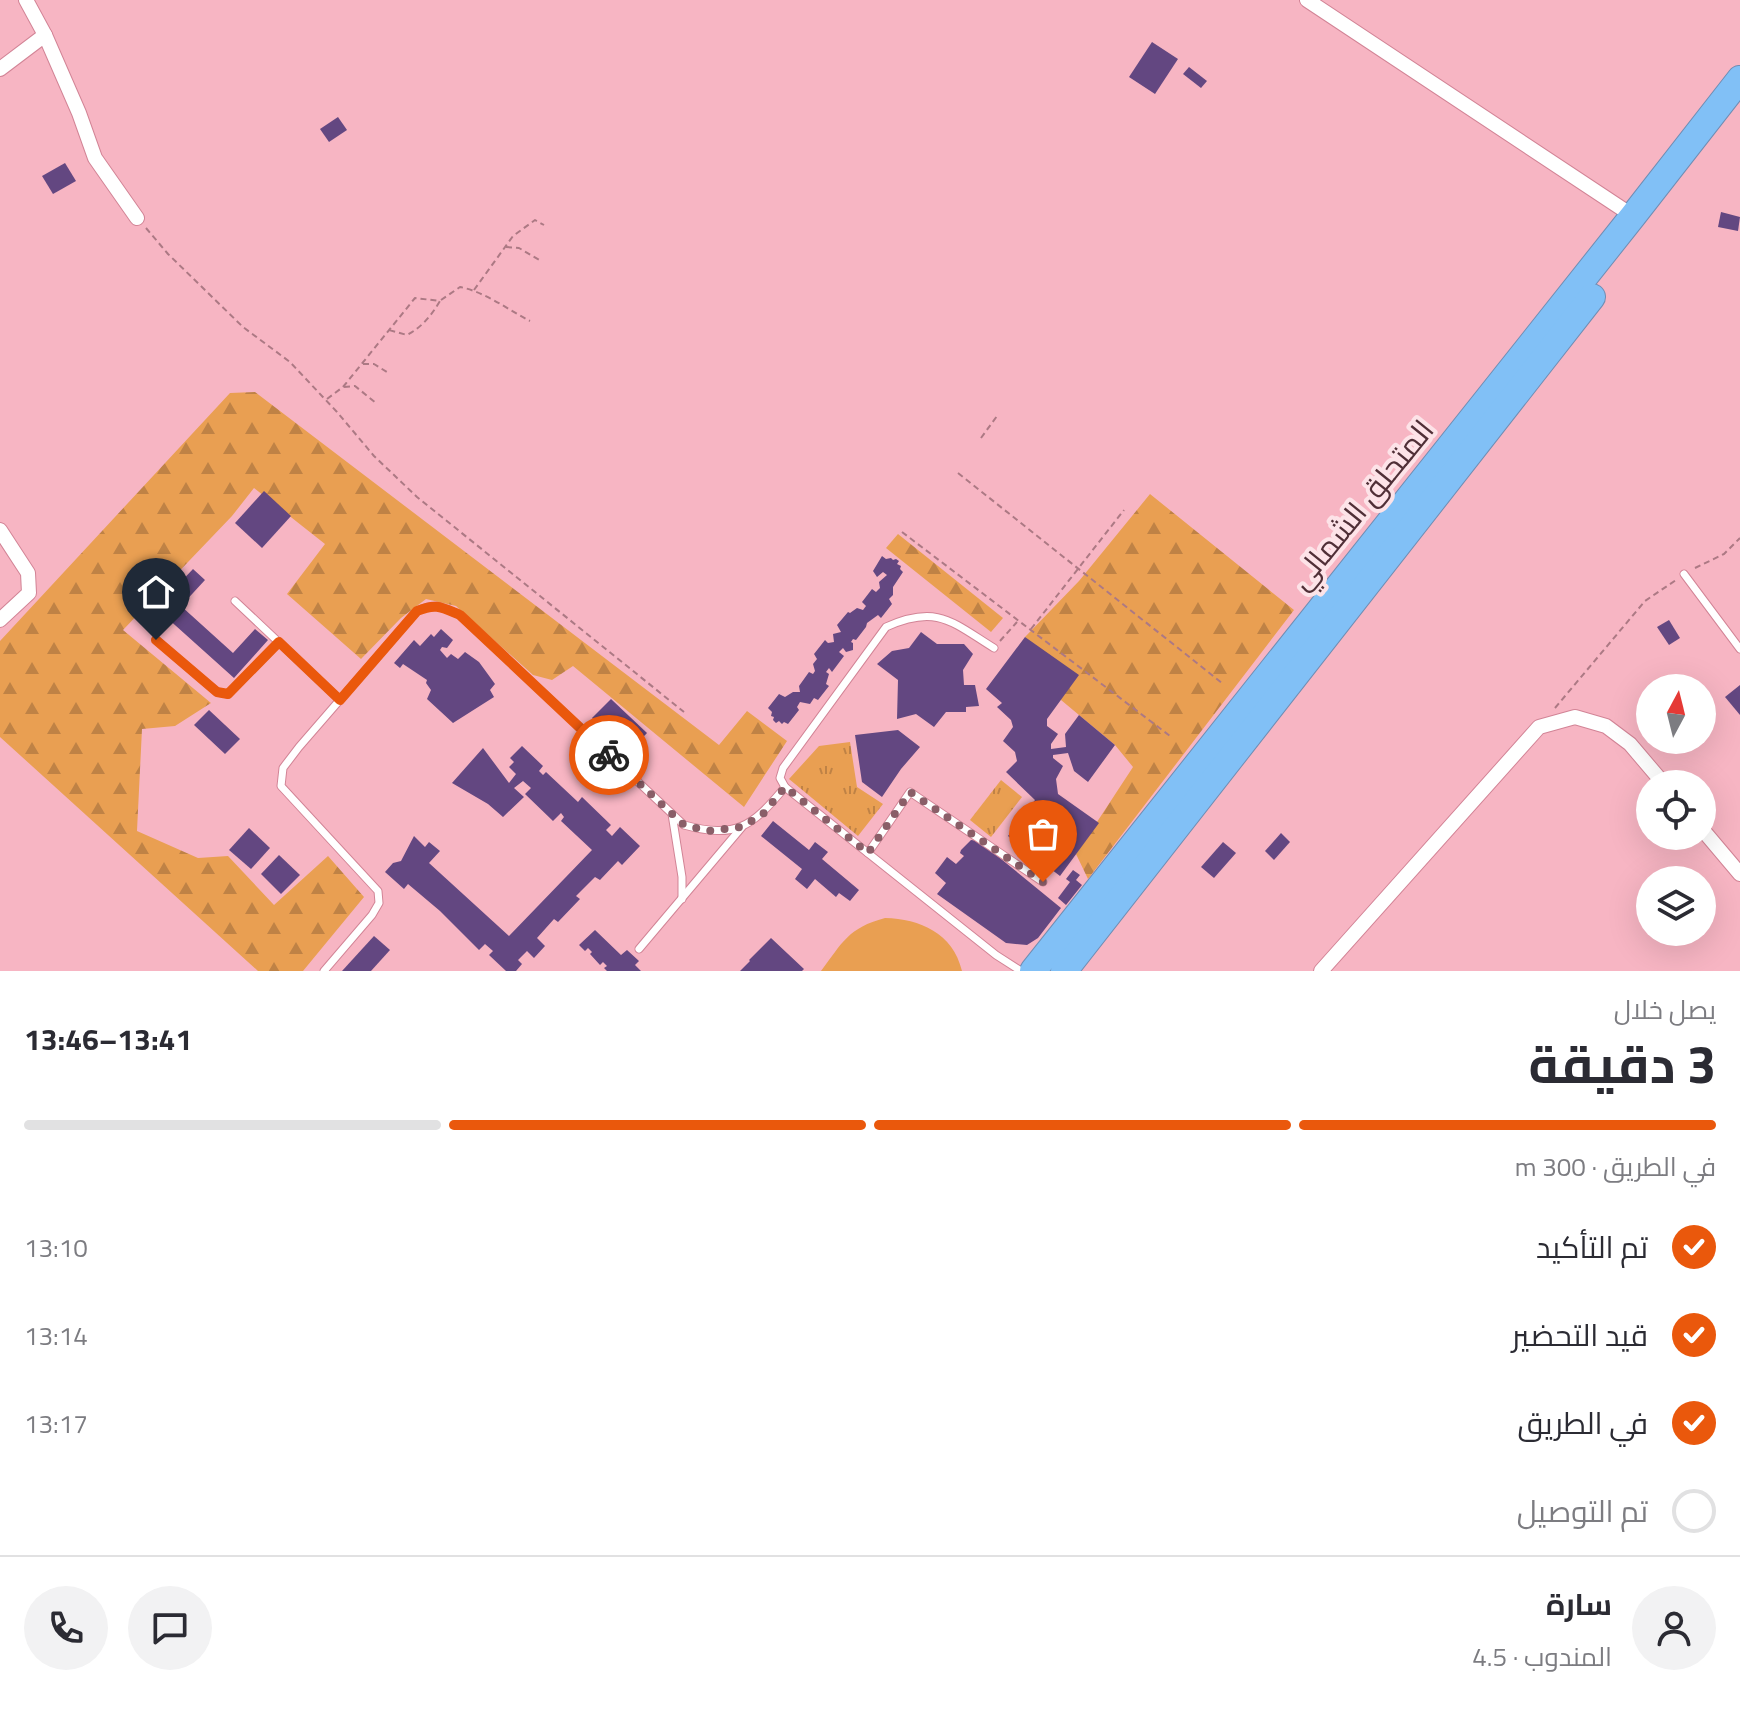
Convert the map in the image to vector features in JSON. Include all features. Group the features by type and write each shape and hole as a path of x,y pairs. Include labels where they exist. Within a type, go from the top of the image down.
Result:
{"highway":[{"name":"المتحلق الشمالي","path":"1033,971 1740,79"},
{"name":"المتحلق الشمالي","path":"1064,971 1740,108"}],"street":[{"path":"26,0 45,35 95,158 137,218"},
{"path":"1307,0 1633,216"},
{"path":"0,69 45,35"},
{"path":"0,530 28,573 29,593 0,620"},
{"path":"1321,971 1539,727 1575,717 1606,726 1630,744 1652,770"},
{"path":"1716,846 1740,874"}],"lane":[{"path":"1684,574 1740,649"},
{"path":"235,601 340,700"},
{"path":"324,971 372,915 379,903 378,891 281,786 283,768 417,611 430,605 460,615 684,825 708,831 742,827"},
{"path":"994,648 946,618 905,618 886,627 783,768 780,778 785,787 996,955 1021,971"},
{"path":"156,640 217,692 228,694 279,642"},
{"path":"639,949 742,827 763,814 785,787"},
{"path":"868,853 910,792 1043,882"},
{"path":"672,814 682,877 682,899"}],"path":[{"path":"137,218 168,254 243,327 290,362 374,456 417,497 684,712"},
{"path":"474,290 513,236 535,220 544,225"},
{"path":"504,247 519,248 541,261"},
{"path":"389,330 407,335 419,328 440,301 460,287 474,290 530,321"},
{"path":"326,400 343,387 415,298 440,301"},
{"path":"361,364 374,364 390,374"},
{"path":"343,387 355,386 376,403"},
{"path":"981,438 997,416"},
{"path":"958,473 1222,683"},
{"path":"1031,629 1124,510"},
{"path":"902,532 1170,736"},
{"path":"1539,727 1645,601 1684,574 1724,554 1740,538"},
{"path":"994,648 1019,620"}],"green space":[{"path":"255,392 719,745 747,711 787,741 744,807 573,666 552,680 533,675 456,606 426,599 401,618 361,659 287,594 325,544 254,488 232,516 123,630 211,703 175,726 142,729 137,831 198,858 228,856 274,905 328,856 364,897 303,971 258,971 0,737 0,641 230,393"},
{"path":"1150,494 1294,610 1088,879 1076,854 1133,767 1115,745 1061,700 1025,637 1079,581"},
{"path":"898,534 1003,618 991,632 886,548"},
{"path":"850,742 857,787 883,804 858,836 789,779 819,746"},
{"path":"1001,780 1022,797 991,837 970,820"},
{"path":"885,918 911,921 933,931 951,947 962,971 821,971 854,932"}],"building":[{"path":"1152,42 1178,59 1155,94 1129,77"},
{"path":"1189,67 1207,81 1201,88 1183,74"},
{"path":"338,117 347,130 329,142 320,129"},
{"path":"65,163 76,181 53,194 42,176"},
{"path":"1721,212 1740,217 1738,231 1718,227"},
{"path":"264,491 291,516 262,548 235,523"},
{"path":"882,556 899,561 897,564 903,572 893,587 893,595 889,599 892,604 881,618 878,615 867,623 856,640 853,639 853,650 846,652 843,648 839,652 844,656 832,672 829,668 826,672 829,674 826,684 829,686 818,700 814,698 810,704 800,702 799,710 788,724 776,723 768,708 779,694 785,697 800,692 799,686 809,672 813,674 815,671 813,664 817,659 814,654 825,640 834,642 833,634 841,632 837,625 848,612 857,608 863,610 866,606 862,602 872,589 876,592 880,588 879,582 887,575 883,572 877,577 873,571"},
{"path":"193,569 205,580 181,606 233,653 255,629 268,640 234,678 156,608"},
{"path":"1669,620 1680,638 1669,645 1657,627"},
{"path":"441,629 453,640 447,648 440,650 447,658 451,654 458,659 465,652 479,662 495,684 490,690 494,697 453,723 427,699 431,690 427,680 403,664 400,668 394,663 414,640 420,646 431,634 434,637"},
{"path":"921,632 937,644 964,644 973,654 963,670 964,685 975,685 979,706 966,707 966,712 946,712 934,727 916,714 897,719 898,680 877,664 892,651 909,648"},
{"path":"1025,637 1079,675 1047,719 1047,726 1058,734 1051,749 1066,747 1065,734 1079,715 1115,745 1088,782 1074,771 1068,753 1053,755 1063,766 1056,779 1058,794 1099,823 1060,876 1008,836 1035,800 1006,772 1017,761 1015,752 1003,741 1013,727 1011,720 997,707 1002,703 986,689"},
{"path":"1740,685 1740,715 1725,697"},
{"path":"611,699 647,733 628,753 592,718"},
{"path":"209,710 240,739 225,754 194,725"},
{"path":"898,730 920,747 882,797 862,782 855,735"},
{"path":"522,746 543,766 539,771 543,775 546,772 578,802 582,797 611,825 606,830 612,836 620,827 640,846 622,865 618,861 600,880 595,877 576,896 580,899 558,922 554,919 537,938 545,946 534,958 527,951 518,960 522,964 516,971 506,971 489,955 493,951 485,944 479,950 408,884 404,889 385,872 393,863 401,861 414,836 425,847 429,842 440,851 429,863 509,936 592,850 561,821 564,817 561,813 553,821 525,794 531,788 523,781 514,788 524,797 503,817 488,804 452,783 483,748 509,783 516,774 509,767 514,762 510,758"},
{"path":"773,821 809,850 815,842 828,852 822,859 859,890 850,901 839,893 836,897 815,879 807,889 795,879 802,869 761,836"},
{"path":"249,828 270,848 251,869 229,850"},
{"path":"1281,833 1290,842 1274,860 1265,851"},
{"path":"971,840 979,841 1061,908 1038,938 1027,945 1006,943 937,894 946,883 935,873 947,857 956,864 964,856 961,850"},
{"path":"1223,842 1236,853 1214,878 1201,867"},
{"path":"279,855 300,875 281,894 261,874"},
{"path":"1073,870 1080,875 1076,880 1082,885 1066,905 1058,898 1070,882 1066,879"},
{"path":"595,930 621,955 627,950 639,961 635,965 641,971 607,971 603,962 600,965 588,948 585,951 579,945"},
{"path":"374,936 390,950 371,971 342,971"},
{"path":"771,938 804,969 740,971 749,960"}],"way so far":[{"path":"609,755 684,825 708,831 742,827 763,814 785,787 868,853 910,792 1043,882"}],"route":[{"path":"156,640 217,692 228,694 279,642 340,700 417,611 430,605 443,607 460,615 609,755"}]}
